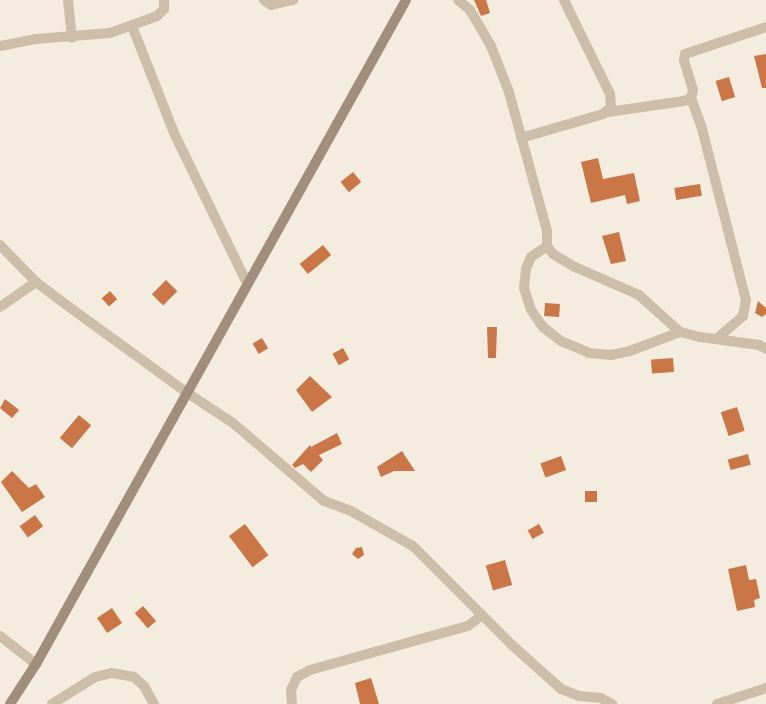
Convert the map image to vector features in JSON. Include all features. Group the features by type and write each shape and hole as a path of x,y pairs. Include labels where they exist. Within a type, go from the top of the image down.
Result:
{"street":[{"path":"68,0 72,38"},
{"path":"0,46 30,40 94,36 132,26 157,16 164,9 164,0"},
{"path":"264,0 271,5 293,0"},
{"path":"12,703 36,664 186,392 406,0"},
{"path":"458,0 470,10 491,46 509,92 547,230 547,246 553,254 575,267 640,295 680,332"},
{"path":"564,0 612,101 608,112"},
{"path":"132,26 175,135 247,283"},
{"path":"717,339 743,316 746,300 701,126 691,98 693,90 684,60 685,54 766,27"},
{"path":"521,138 608,112 684,101 691,98"},
{"path":"0,245 36,282 265,448 324,501 349,510 413,546 561,689 579,696 601,698 612,704"},
{"path":"547,246 531,257 526,269 524,288 531,310 543,327 561,341 589,353 612,355 630,351 680,332 759,345 766,349"},
{"path":"0,307 36,282"},
{"path":"292,704 292,690 297,677 310,670 468,626 482,614"},
{"path":"0,636 36,664"},
{"path":"52,704 96,677 112,673 134,677 144,686 154,704"},
{"path":"717,704 766,688"}],"building":[{"path":"474,0 486,0 490,13 481,16"},
{"path":"766,54 766,88 762,88 754,56"},
{"path":"729,77 735,97 722,101 716,81"},
{"path":"598,158 603,179 634,173 640,201 627,204 625,195 591,203 581,162"},
{"path":"353,172 361,182 349,192 341,182"},
{"path":"700,184 702,196 676,200 674,188"},
{"path":"619,232 626,261 611,264 602,236"},
{"path":"323,245 331,255 308,274 300,264"},
{"path":"166,280 177,291 163,305 152,294"},
{"path":"110,291 117,299 109,307 102,298"},
{"path":"758,301 766,308 766,314 762,317 755,313"},
{"path":"545,303 560,304 559,317 544,316"},
{"path":"487,327 497,327 496,358 488,358"},
{"path":"262,338 268,348 259,354 253,344"},
{"path":"343,348 349,359 339,365 333,354"},
{"path":"673,358 674,372 652,374 651,360"},
{"path":"310,376 332,397 312,412 296,390"},
{"path":"5,399 19,410 12,418 0,408"},
{"path":"737,407 745,431 729,436 721,412"},
{"path":"79,415 91,425 72,448 60,438"},
{"path":"337,433 342,444 319,455 323,460 311,472 303,464 295,468 292,465 310,445 311,447"},
{"path":"402,451 415,471 394,471 381,477 377,467"},
{"path":"748,454 751,465 731,470 728,459"},
{"path":"561,456 566,470 545,478 540,464"},
{"path":"12,471 29,488 36,484 45,497 22,512 1,482"},
{"path":"585,491 597,491 597,502 585,502"},
{"path":"35,515 43,526 28,537 20,526"},
{"path":"245,524 268,555 252,567 229,536"},
{"path":"539,524 544,533 532,539 528,530"},
{"path":"362,547 364,555 358,559 352,554 356,548"},
{"path":"505,560 512,585 493,591 486,566"},
{"path":"746,565 749,580 756,579 760,598 754,600 755,607 737,611 728,569"},
{"path":"143,606 156,621 148,628 135,613"},
{"path":"112,608 122,623 107,633 97,618"},
{"path":"371,678 379,704 360,704 355,683"}]}
